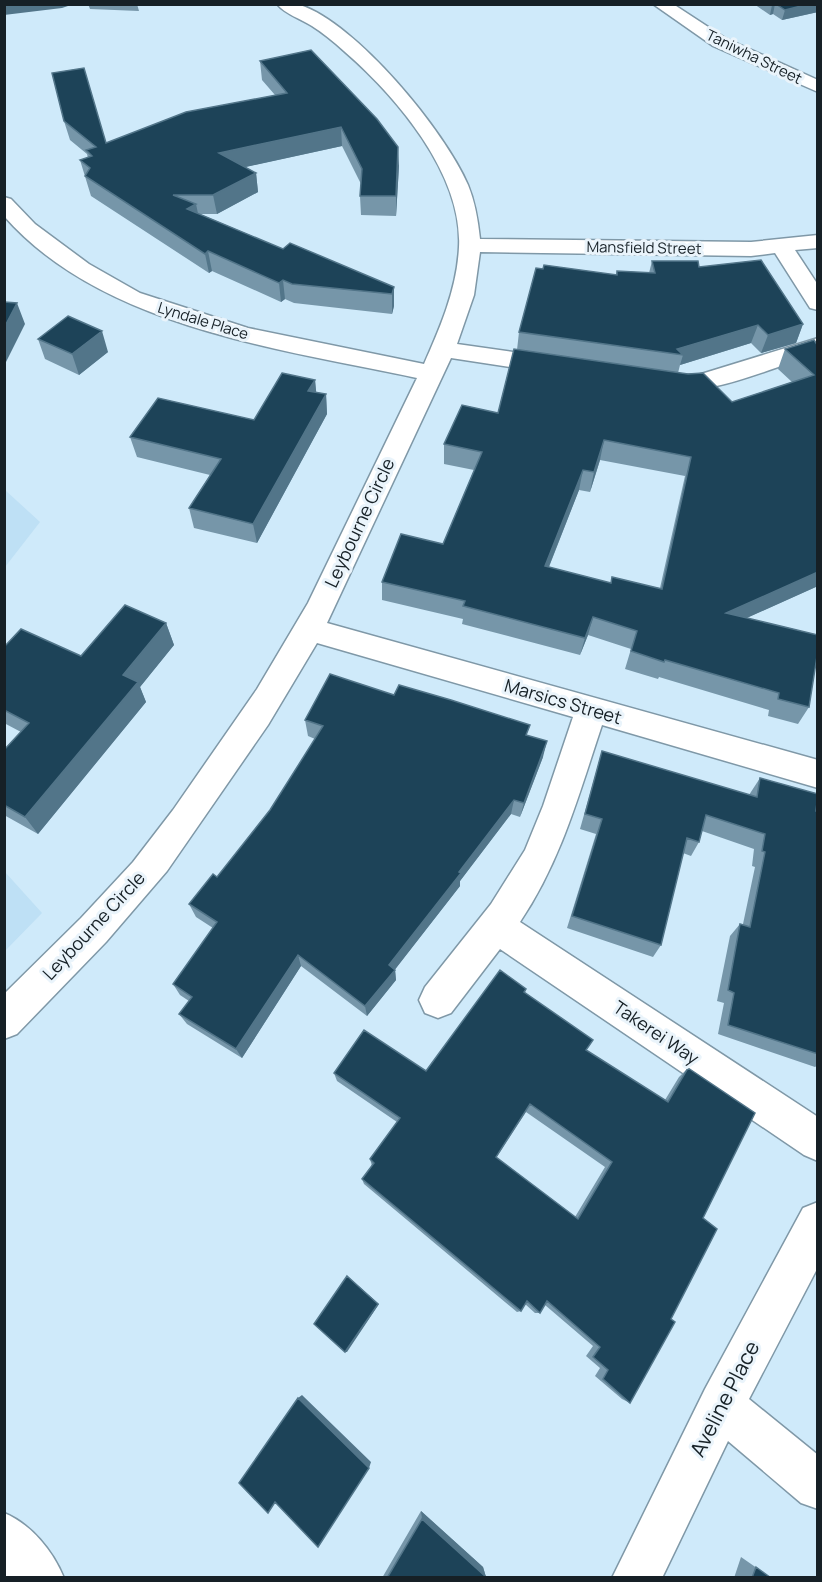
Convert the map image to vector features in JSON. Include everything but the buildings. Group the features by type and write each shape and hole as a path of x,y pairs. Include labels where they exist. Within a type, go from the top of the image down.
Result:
{"street":[{"name":"Leybourne Circle","path":"4,1021 145,872 186,819 269,698 309,629 436,361 459,303 470,245 464,200 436,143 382,79 342,40 326,27 285,4"},
{"name":"Taniwha Street","path":"661,4 719,42 818,87"},
{"name":"Lyndale Place","path":"4,203 27,229 81,269 132,298 243,334 436,361 581,369"},
{"name":"Mansfield Street","path":"470,245 635,249 782,247 818,241"},
{"path":"782,247 818,303"},
{"path":"637,378 682,384 700,383 818,345"},
{"name":"Marsics Street","path":"309,629 818,774"},
{"path":"438,1000 517,895 536,863 551,831 591,710"},
{"name":"Takerei Way","path":"494,925 818,1141"},
{"name":"Aveline Place","path":"636,1578 720,1405 818,1223"},
{"path":"720,1405 818,1486"},
{"path":"4,1537 40,1578"}],"shaded area":[{"path":"5,490 40,522 4,567"},
{"path":"5,872 42,913 5,951"}]}
